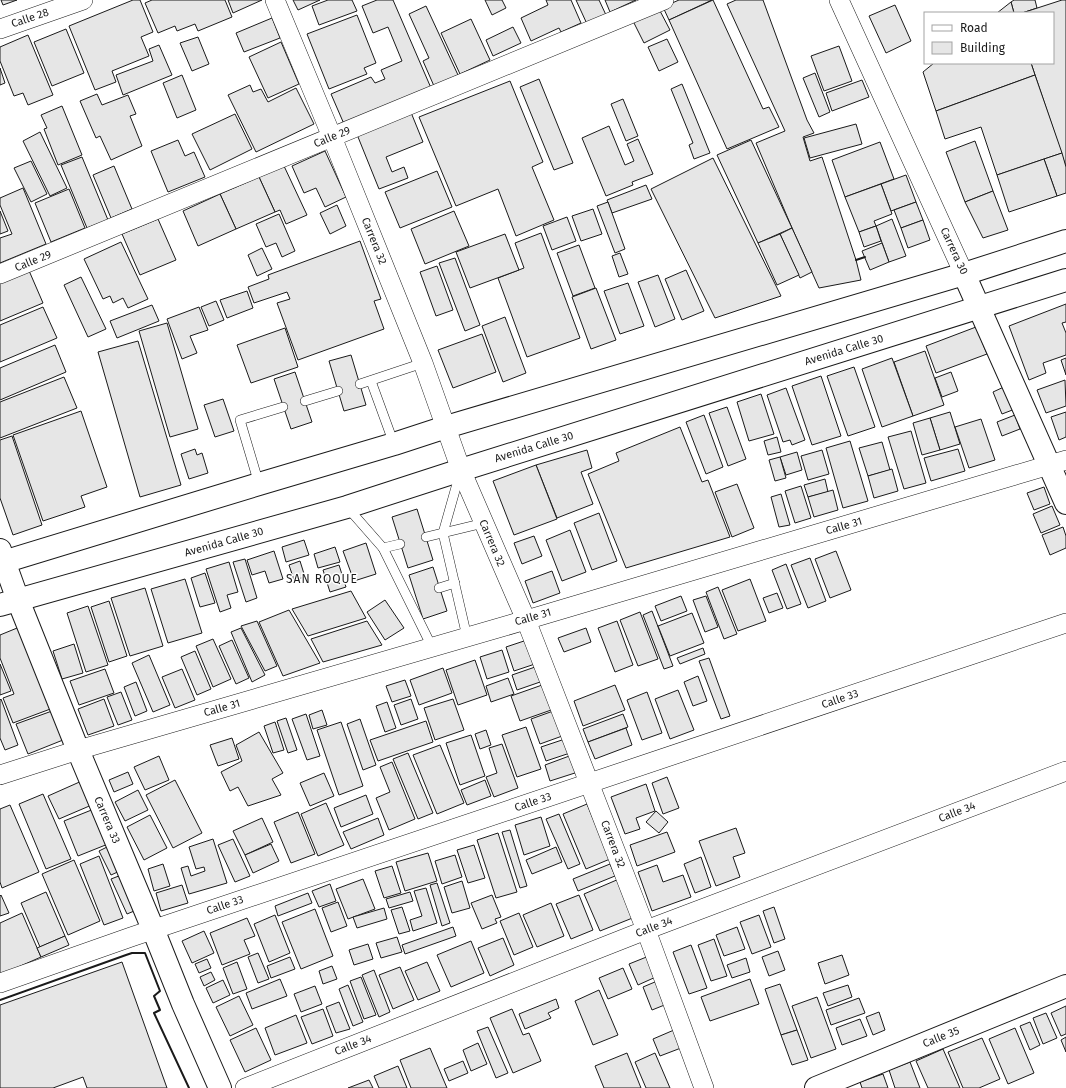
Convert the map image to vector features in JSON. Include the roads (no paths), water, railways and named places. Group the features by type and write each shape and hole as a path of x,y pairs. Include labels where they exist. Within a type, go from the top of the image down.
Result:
{"main road":[{"path":"1,558 394,444 446,427 964,274 1066,241"},
{"name":"Carrera 30","path":"964,274 1058,462 1066,503"},
{"name":"Avenida Calle 30","path":"9,602 347,507 1066,280"},
{"name":"Carrera 33","path":"1,558 9,602 78,750 183,1004 220,1088"},
{"name":"Calle 35","path":"816,1088 1066,986"}],"street":[{"name":"Calle 28","path":"0,29 83,0"},
{"name":"Carrera 32","path":"275,0 423,363 461,470 526,620 646,930 704,1088"},
{"name":"Calle 29","path":"0,274 664,0"},
{"name":"Carrera 30","path":"839,0 964,274"},
{"name":"Calle 31","path":"0,775 78,750 526,620 1058,462"},
{"name":"Calle 33","path":"0,983 153,929 1066,623"},
{"name":"Calle 34","path":"245,1088 646,930 1066,771"}],"lane":[{"path":"360,384 423,363"},
{"path":"371,381 394,444"},
{"path":"304,401 338,391"},
{"path":"259,484 240,420 283,407"},
{"path":"461,470 443,533 467,637"},
{"path":"347,507 383,548 412,597 432,647"},
{"path":"426,537 484,523"},
{"path":"383,548 400,544"},
{"path":"440,588 455,583"}],"district":[{"name":"SAN ROQUE","path":"322,579"}]}
